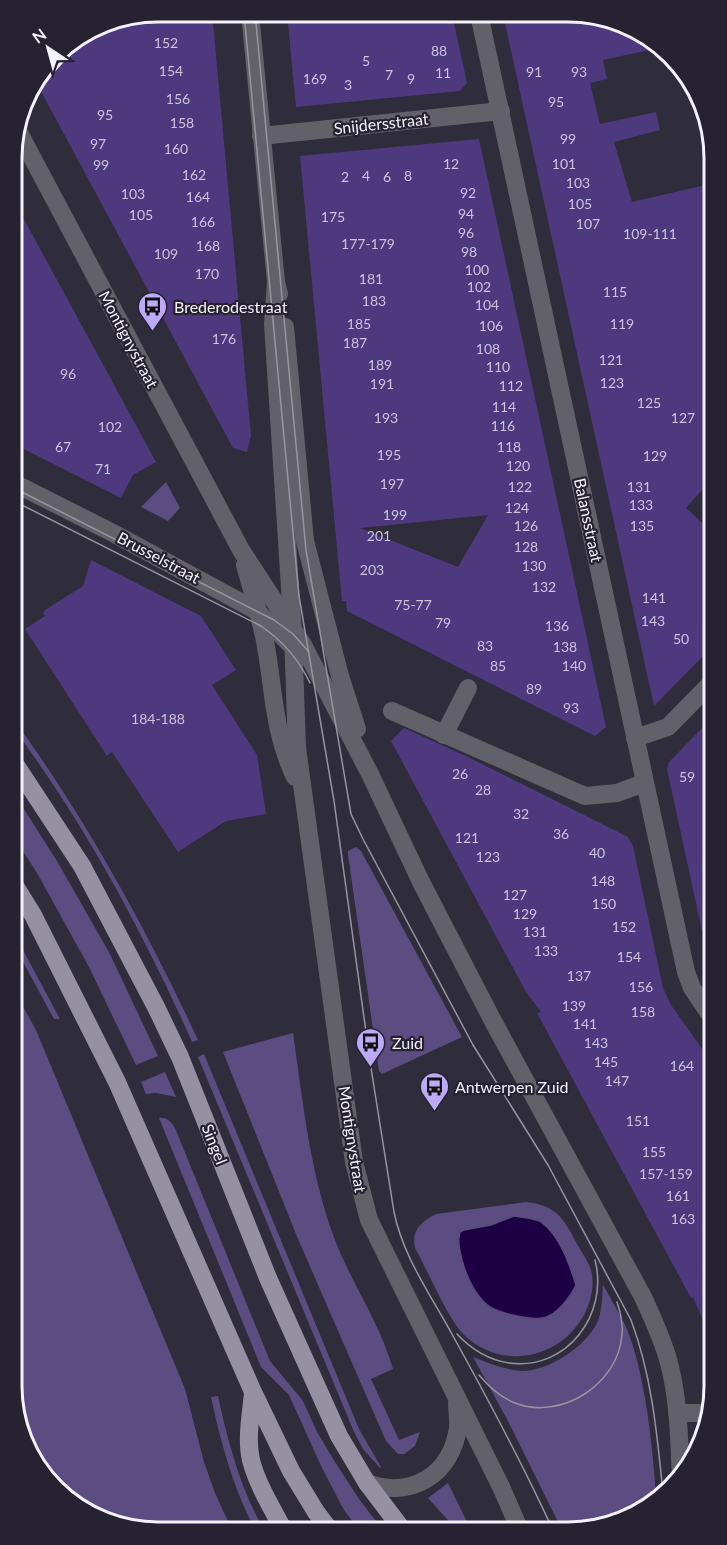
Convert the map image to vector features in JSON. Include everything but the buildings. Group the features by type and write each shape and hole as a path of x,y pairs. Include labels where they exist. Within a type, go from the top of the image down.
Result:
{"main road":[{"name":"Singel","path":"22,775 82,866 156,1007 180,1057 268,1278 339,1436 367,1483 397,1522"},
{"path":"22,898 117,1082 253,1392 291,1471 323,1522"},
{"path":"253,1392 249,1442 251,1460 260,1484 280,1522"}],"street":[{"path":"251,22 276,282 273,324 292,627"},
{"name":"Balansstraat","path":"481,22 686,972 692,988 704,1006"},
{"name":"Snijdersstraat","path":"261,135 501,111"},
{"name":"Montignystraat","path":"24,142 241,550 292,627 321,679 370,774 421,882 494,1023 643,1297 659,1332 669,1362 677,1413 680,1464"},
{"name":"Montignystraat","path":"276,282 286,337 305,541 326,623 370,774"},
{"name":"Brusselstraat","path":"23,487 132,543 257,611 293,646 321,679"},
{"name":"Montignystraat","path":"241,550 265,642 278,727 285,755 301,789"},
{"name":"Montignystraat","path":"292,627 295,726 301,789 354,1162 360,1189 369,1220 516,1522"},
{"path":"444,735 468,688"},
{"path":"635,738 668,727 704,690"},
{"path":"392,711 585,796 617,793 644,783"},
{"path":"367,1483 381,1488 402,1489 418,1484 431,1476 448,1458 458,1428 457,1399"},
{"path":"677,1413 702,1413"}],"shaded area":[{"path":"166,482 180,508 168,521 141,507"},
{"path":"23,732 67,797 114,876 158,957 198,1040 192,1042 134,921 90,842 23,741"},
{"path":"22,807 57,861 110,954 158,1056 136,1065 89,967 22,850"},
{"path":"356,847 361,851 462,1037 382,1074 379,1071 348,855 348,851"},
{"path":"22,949 60,1019 54,1019 22,961"},
{"path":"22,1005 36,1030 185,1389 204,1462 228,1522 150,1522 115,1515 91,1504 62,1483 41,1454 33,1438 27,1421 22,1386"},
{"path":"293,1033 308,1138 326,1215 342,1256 381,1336 393,1369 371,1379 399,1440 420,1432 415,1446 404,1454 398,1454 386,1441 298,1239 223,1052"},
{"path":"204,1054 359,1429 380,1468 363,1449 354,1432 198,1057"},
{"path":"165,1072 176,1097 156,1093 146,1094 141,1082"},
{"path":"159,1118 168,1120 175,1128 270,1361 303,1401 317,1432 335,1462 377,1522 353,1522 322,1468 289,1395 261,1367"},
{"path":"526,1202 551,1209 562,1219 590,1267 592,1287 589,1304 574,1330 546,1350 529,1355 512,1356 495,1353 479,1346 458,1328 415,1248 414,1236 418,1227 436,1214"},
{"path":"514,1216 541,1222 548,1228 563,1250 576,1285 561,1306 543,1318 517,1316 498,1311 486,1304 471,1284 462,1260 460,1232 491,1225"},
{"path":"603,1285 633,1345 643,1387 656,1490 636,1504 603,1518 558,1522 473,1357 503,1368 522,1371 545,1366 568,1354 587,1337 599,1318"},
{"path":"218,1396 236,1464 248,1498 260,1522 251,1522 234,1481 211,1397"},
{"path":"448,1483 467,1522 450,1522 428,1498"}],"tram line":[{"path":"245,22 299,596 334,801 371,1068 394,1212 411,1261 492,1407 549,1522"},
{"path":"256,22 306,550 351,814 473,1045 548,1165 631,1320 649,1384 662,1485"},
{"path":"23,492 274,620 293,634 309,652"},
{"path":"23,505 261,626 290,652 310,683"},
{"path":"457,1334 481,1353 502,1362 530,1363 549,1358 579,1335 589,1318 596,1300 598,1280 595,1260"},
{"path":"479,1375 504,1398 533,1407 551,1407 585,1394 599,1383 618,1352 622,1330 617,1302"}],"place":[{"name":"Brederodestraat","path":"153,332"},
{"name":"Zuid","path":"371,1068"},
{"name":"Antwerpen Zuid","path":"434,1112"}]}
